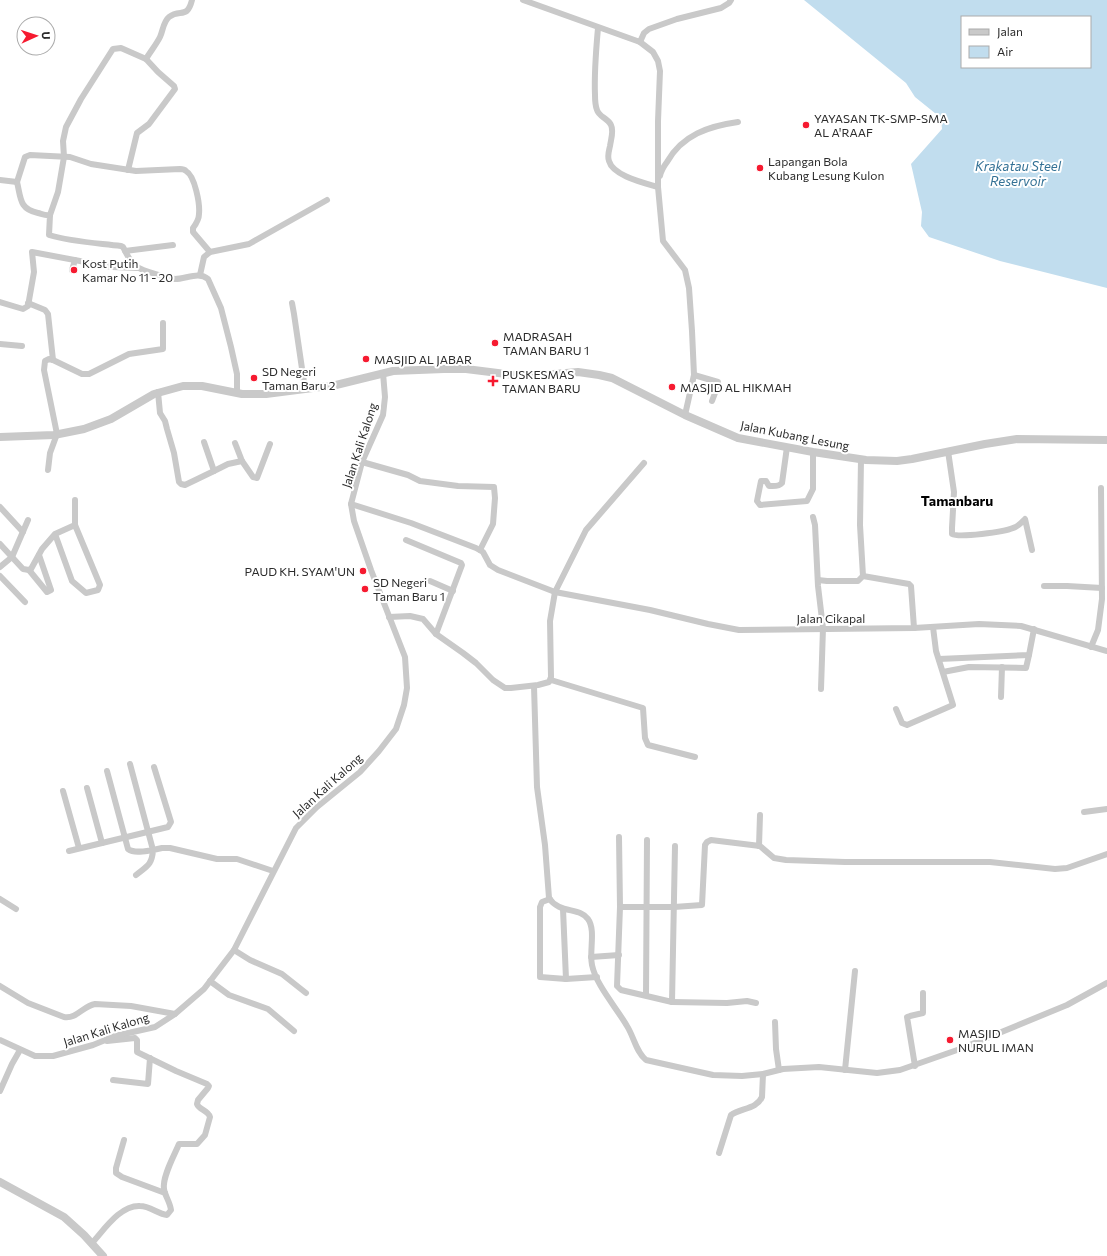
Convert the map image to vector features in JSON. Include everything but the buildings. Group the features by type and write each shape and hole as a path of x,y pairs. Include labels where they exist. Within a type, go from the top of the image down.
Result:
{"street":[{"path":"146,58 160,38 163,28 169,18 174,14 186,12 190,8 192,0"},
{"path":"523,0 640,42 653,52 658,61 660,71 658,187 664,241 683,265 687,275 692,331 694,375 685,415"},
{"path":"640,42 644,33 649,29 677,19 721,8 731,0"},
{"path":"598,28 594,84 596,107 599,115 608,120 613,131 608,155 609,162 612,167 624,175 658,187"},
{"path":"128,170 137,133 149,124 175,89 174,86 158,72 146,58 121,48 113,49 81,98 66,126 63,141 64,157 58,192 50,215 48,235 63,239 120,246 137,268"},
{"path":"658,187 661,172 670,156 680,144 704,130 721,124 738,122"},
{"path":"50,215 32,212 22,203 17,182 24,159 27,155 64,157 91,164 136,171 180,168 187,171 192,177 196,189 199,213 198,221 193,228 193,232 210,252"},
{"path":"0,180 17,182"},
{"path":"200,275 204,257 210,252 249,244 327,200"},
{"path":"125,251 173,245"},
{"path":"0,302 23,309 28,306 34,272 32,252 112,267 137,268 176,279 200,275 205,276 208,279 224,321 236,367 237,393"},
{"path":"72,270 75,260"},
{"path":"28,302 45,310 48,314 53,360"},
{"path":"292,303 305,390"},
{"path":"48,470 50,453 57,434 44,365 47,360 53,360 82,374 89,374 129,354 162,350 164,346 163,323"},
{"path":"0,344 22,346"},
{"name":"Jalan Kubang Lesung","path":"0,437 35,437 84,429 105,422 121,414 146,397 158,392 183,386 202,386 237,393 266,394 336,385 383,373 402,370 456,368 514,375 545,375 578,372 599,375 612,378 685,415 738,438 861,459 912,459 1017,439 1107,440"},
{"name":"Jalan Kali Kalong","path":"0,1040 35,1056 53,1056 67,1053 115,1036 155,1027 175,1014 204,989 234,950 296,828 302,821 360,772 396,729 404,705 407,688 405,657 371,570 354,521 351,504 362,462 380,423 384,410 385,397 383,373"},
{"path":"694,375 718,382 712,401"},
{"path":"158,392 160,413 165,421 180,484 185,485 228,464 242,461"},
{"path":"204,442 214,471"},
{"path":"235,443 242,461 253,477 257,478 270,444"},
{"path":"787,447 782,483 778,486 769,486 766,481 761,481 757,501 760,505 807,501 813,489 813,452"},
{"path":"948,451 954,492 952,534 970,535 1004,531 1017,527 1025,519 1032,550"},
{"path":"818,580 858,581 861,580 863,576 860,519 861,459"},
{"path":"351,504 411,523 480,550 493,524 495,498 494,487 458,486 420,481 408,475 362,462"},
{"path":"389,617 417,617 427,622 436,634 463,653 493,680 505,688 546,684 550,680 550,621 555,592 586,530 644,463"},
{"path":"1091,647 1098,630 1102,588 1101,488"},
{"path":"55,534 74,583 86,593 98,590 100,585 75,525 75,500"},
{"path":"0,507 23,532"},
{"path":"813,517 823,628 821,690"},
{"path":"0,567 12,557 28,520"},
{"path":"29,570 32,569 39,555 55,534 75,525"},
{"path":"406,540 462,564 462,568 436,634"},
{"path":"0,544 23,569 29,570 47,592 51,590 39,555"},
{"name":"Jalan Cikapal","path":"480,550 490,565 498,570 555,592 650,610 739,630 914,628 979,624 1021,626 1107,651"},
{"path":"0,576 24,602"},
{"path":"863,576 910,584 914,628"},
{"path":"430,582 453,591"},
{"path":"1044,586 1102,588"},
{"path":"896,709 902,723 907,725 952,707 953,703 936,651 933,627"},
{"path":"943,672 966,667 1026,668 1034,629"},
{"path":"939,660 1029,655"},
{"path":"1001,697 1002,667"},
{"path":"550,680 643,708 645,738 648,745 694,757"},
{"path":"534,686 537,787 546,845 548,892 550,899 563,909 580,913 588,918 591,928 592,964 597,978 628,1027 640,1055 646,1060 712,1075 742,1076 763,1074 779,1070 819,1067 877,1073 888,1072 915,1066 960,1049 1067,1005 1107,983"},
{"path":"130,764 153,850 150,864 136,875"},
{"path":"69,851 168,827 171,822 154,767"},
{"path":"107,771 128,850 170,848 222,860 237,859 273,871"},
{"path":"87,788 102,843"},
{"path":"63,791 79,848"},
{"path":"1084,812 1107,809"},
{"path":"759,846 760,815"},
{"path":"619,837 620,907 617,986 619,988 672,1002 728,1003 747,1001 756,1003"},
{"path":"646,995 647,840"},
{"path":"620,907 674,907 702,905 705,846 707,842 711,840 759,846 774,858 786,860 846,862 990,862 1055,869 1067,868 1107,854"},
{"path":"672,1002 675,846"},
{"path":"0,899 16,909"},
{"path":"550,899 542,902 540,907 540,976 542,978 566,979 597,978"},
{"path":"563,909 566,979"},
{"path":"234,950 250,960 282,974 306,993"},
{"path":"591,957 619,955"},
{"path":"845,1070 855,971"},
{"path":"210,982 230,995 268,1008 294,1030"},
{"path":"0,986 28,1003 69,1018 95,1004 132,1006 175,1014"},
{"path":"915,1066 907,1017 923,1013 923,993"},
{"path":"775,1022 776,1049 779,1070"},
{"path":"92,1243 119,1214 127,1209 141,1206 167,1215 171,1210 165,1193 164,1184 178,1144 197,1144 205,1135 209,1115 198,1107 197,1104 198,1100 209,1086 137,1052 137,1040 135,1038 101,1042"},
{"path":"0,1091 20,1050"},
{"path":"113,1080 148,1084 150,1058"},
{"path":"719,1153 731,1115 756,1105 761,1101 763,1074"},
{"path":"124,1140 116,1173 122,1177 165,1193"},
{"path":"0,1182 64,1217 76,1227 103,1256"}],"water":[{"name":"Krakatau Steel Reservoir","path":"804,0 1107,0 1107,288 1000,261 929,237 921,226 922,212 911,164 942,129 941,118 915,97 906,83"}],"place":[{"name":"YAYASAN TK-SMP-SMA AL A'RAAF","path":"806,125"},
{"name":"Lapangan Bola Kubang Lesung Kulon","path":"760,168"},
{"name":"Kost Putih Kamar No 11 - 20","path":"74,270"},
{"name":"MADRASAH TAMAN BARU 1","path":"495,343"},
{"name":"MASJID AL JABAR","path":"366,359"},
{"name":"SD Negeri Taman Baru 2","path":"254,378"},
{"name":"PUSKESMAS TAMAN BARU","path":"493,381"},
{"name":"MASJID AL HIKMAH","path":"672,387"},
{"name":"PAUD KH. SYAM'UN","path":"363,571"},
{"name":"SD Negeri Taman Baru 1","path":"365,589"},
{"name":"MASJID NURUL IMAN","path":"950,1040"}],"district":[{"name":"Tamanbaru","path":"957,500"}]}
